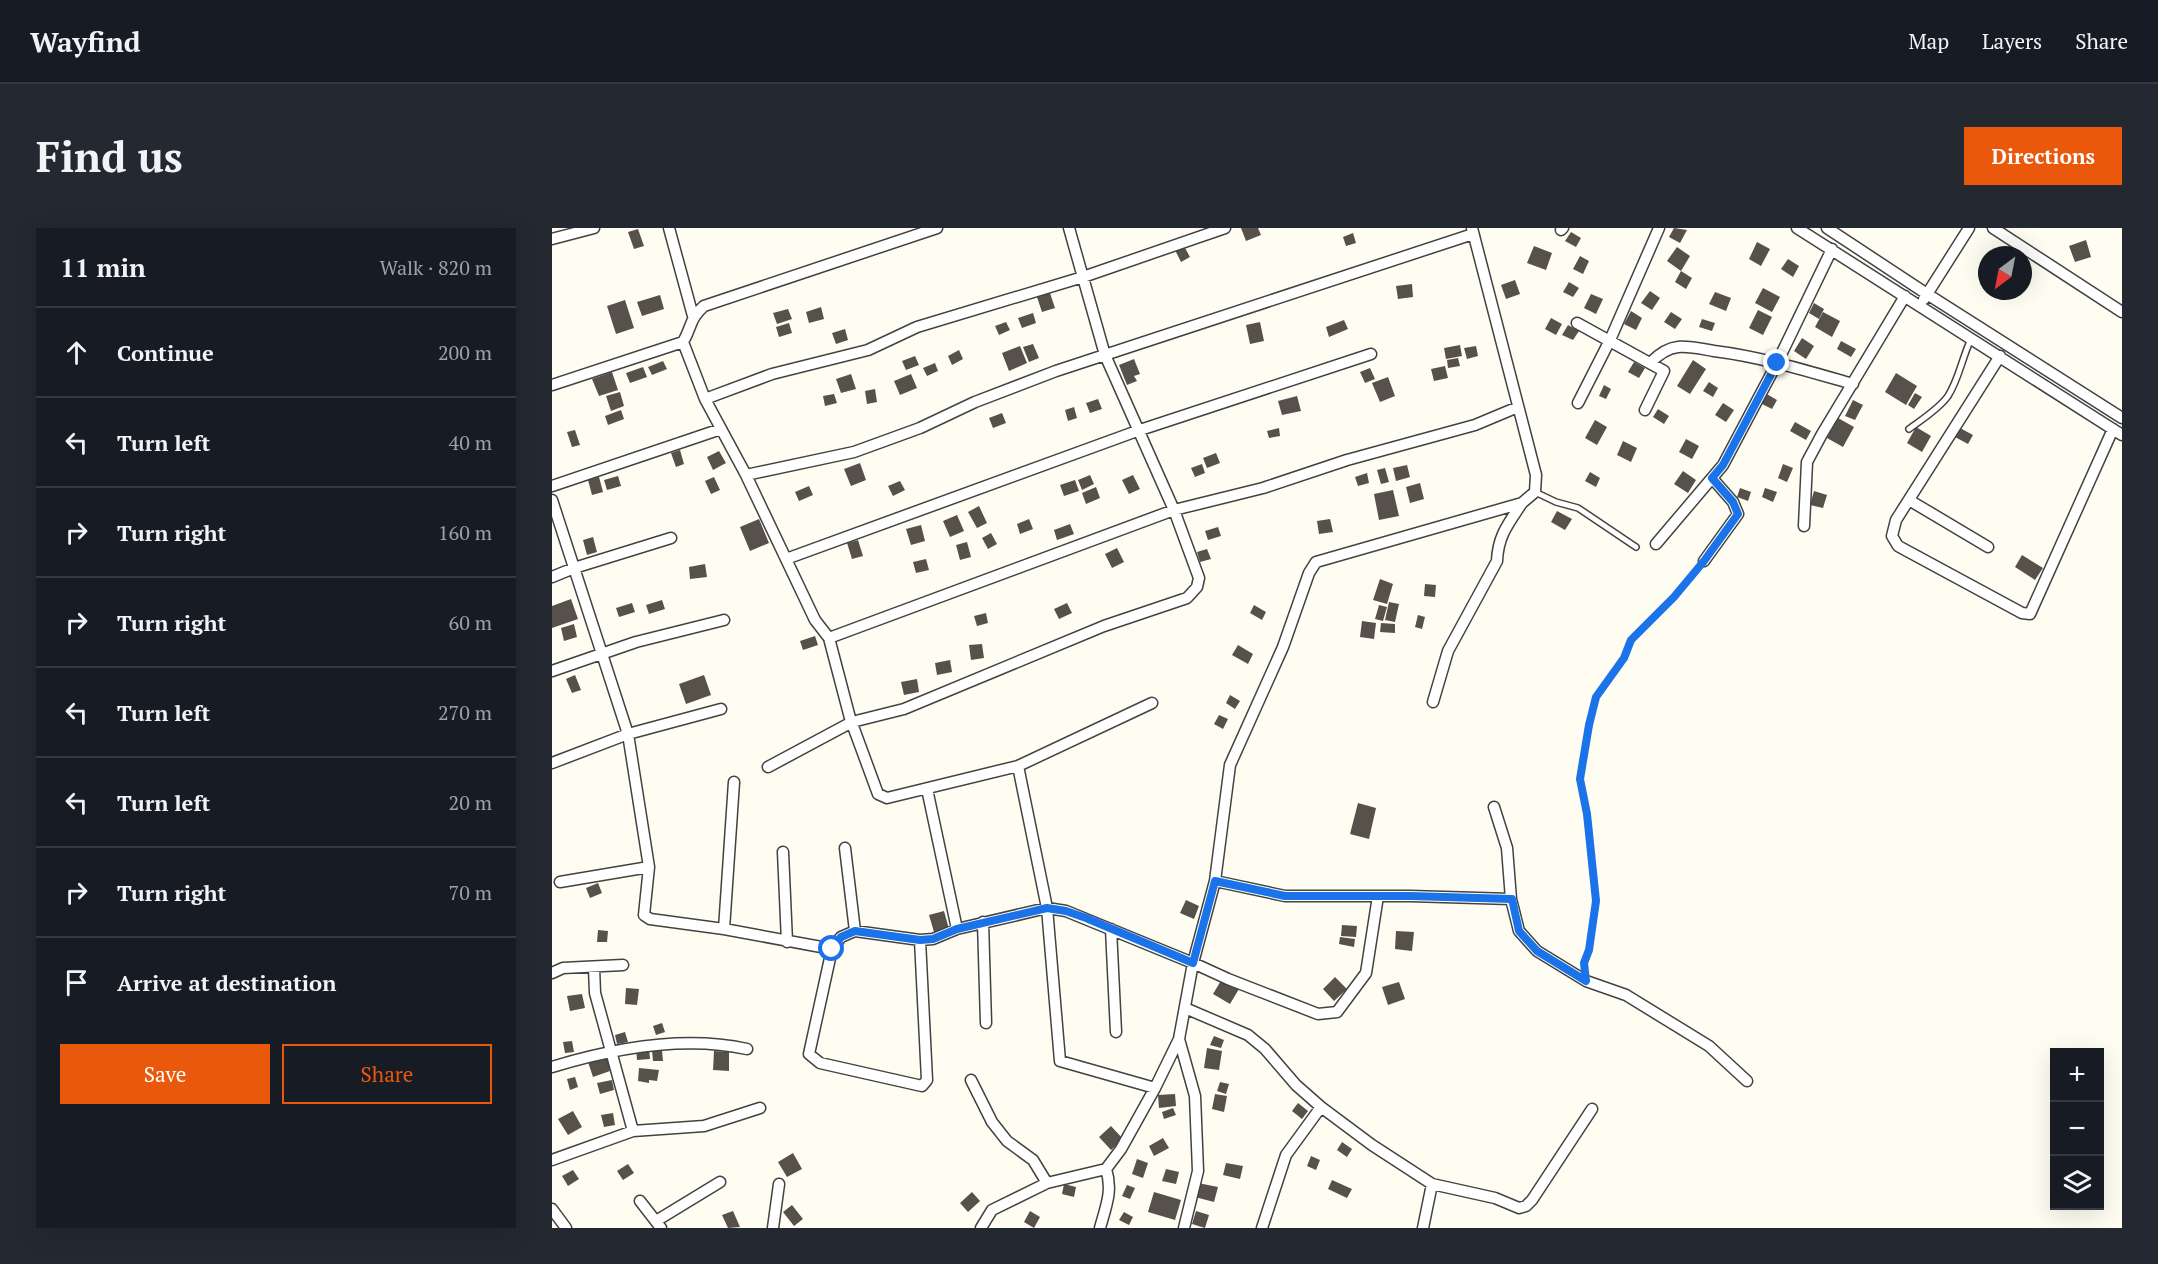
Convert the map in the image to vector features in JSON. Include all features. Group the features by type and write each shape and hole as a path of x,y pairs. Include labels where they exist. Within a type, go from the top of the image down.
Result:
{"street":[{"path":"552,239 594,228"},
{"path":"669,228 693,316"},
{"path":"937,228 704,306 693,316 683,342 705,399 746,475 816,620 829,638 845,701 878,794 887,798 1018,766 1152,703"},
{"path":"768,766 852,722 904,709 1104,626 1187,598 1197,587 1199,578 1174,510 1105,355 1069,228"},
{"path":"705,399 772,374 868,350 917,327 1083,277 1225,228"},
{"path":"1578,403 1610,340 1659,228"},
{"path":"1797,228 1920,305 1971,338 2000,356 2090,414 2117,432 2030,614 2022,614 1898,546 1892,536 1896,520 2000,356"},
{"path":"1819,242 1828,228 2122,418"},
{"path":"1920,305 1969,228"},
{"path":"1994,228 2122,312"},
{"path":"746,475 854,452 920,428 975,402 1105,355 1473,231 1536,475 1535,492 1521,503 1502,533 1497,561 1448,651 1433,702"},
{"path":"1656,544 1723,465 1777,363 1832,249"},
{"path":"1804,526 1807,462 1905,296"},
{"path":"1577,322 1664,371 1645,410"},
{"path":"552,386 683,342"},
{"path":"1650,363 1657,356 1675,347 1738,354 1853,384"},
{"path":"786,559 1137,431 1371,354"},
{"path":"2018,368 2025,357"},
{"path":"2090,414 2097,402"},
{"path":"829,638 1174,510 1263,488 1347,460 1475,425 1518,407"},
{"path":"552,486 721,429"},
{"path":"1704,561 1738,514 1733,502 1712,478"},
{"path":"552,500 600,654 628,734 650,867 644,915 650,919 724,929 832,949"},
{"path":"1909,500 1988,547"},
{"path":"981,1228 992,1210 1047,1183 1106,1169 1121,1149 1155,1088 1179,1039 1193,963 1215,881 1230,765 1283,647 1316,562 1521,503"},
{"path":"552,577 574,567 671,538"},
{"path":"552,671 636,642 724,620"},
{"path":"552,763 628,734 721,709"},
{"path":"1018,766 1047,908 1060,1061 1155,1088"},
{"path":"724,929 734,782"},
{"path":"927,789 957,929"},
{"path":"1494,807 1507,848 1512,899 1519,931 1537,951 1586,981 1626,995 1709,1046 1747,1081"},
{"path":"845,848 855,931"},
{"path":"783,852 787,942"},
{"path":"560,882 650,867"},
{"path":"1215,881 1285,896 1512,899"},
{"path":"920,940 927,1080 922,1086 820,1063 809,1054 832,949 841,937 855,931 920,940 933,939 957,929 1047,908 1066,911 1111,928 1228,980 1318,1014 1337,1012 1366,973 1378,896"},
{"path":"983,922 986,1023"},
{"path":"1111,928 1116,1032"},
{"path":"552,973 563,968 624,965"},
{"path":"594,968 595,993 633,1131"},
{"path":"1185,1008 1248,1035 1265,1049 1296,1085 1321,1107 1372,1145 1432,1184 1495,1198 1519,1208 1526,1206 1532,1200 1592,1109"},
{"path":"1179,1039 1195,1096 1198,1171 1184,1228"},
{"path":"552,1067 612,1052 682,1044 727,1045 747,1049"},
{"path":"971,1080 992,1122 1007,1141 1034,1160 1047,1183"},
{"path":"1262,1228 1286,1155 1321,1107"},
{"path":"552,1160 633,1131 704,1126 760,1108"},
{"path":"1100,1228 1108,1201 1110,1183 1106,1169"},
{"path":"640,1201 659,1225 720,1182"},
{"path":"773,1228 779,1184"},
{"path":"1423,1228 1432,1184"},
{"path":"554,1216 566,1228"}],"lane":[{"path":"1908,429 1947,398 1958,376 1971,338"},
{"path":"1535,492 1556,502 1578,508 1636,548"}],"path":[{"path":"1586,981 1584,963 1589,950 1596,901 1587,814 1580,779 1596,697 1624,658 1631,640 1674,597 1704,561"}],"building":[{"path":"1241,228 1258,228 1261,235 1246,241"},
{"path":"1674,228 1687,230 1680,243 1669,237"},
{"path":"638,229 644,246 634,249 628,232"},
{"path":"1571,232 1581,238 1576,247 1565,241"},
{"path":"1353,233 1356,243 1346,246 1343,237"},
{"path":"2086,240 2091,257 2075,262 2069,246"},
{"path":"1757,242 1770,249 1761,266 1749,259"},
{"path":"1184,246 1190,257 1181,262 1175,250"},
{"path":"1534,246 1552,253 1546,270 1527,263"},
{"path":"1677,247 1690,256 1681,271 1667,261"},
{"path":"1580,256 1589,261 1583,274 1573,269"},
{"path":"1788,259 1799,266 1793,277 1781,269"},
{"path":"1681,271 1692,278 1686,289 1675,282"},
{"path":"1515,280 1520,294 1506,299 1501,285"},
{"path":"1569,282 1579,288 1573,297 1563,292"},
{"path":"1412,284 1413,297 1398,299 1396,286"},
{"path":"1763,288 1780,297 1772,312 1755,303"},
{"path":"1049,290 1055,308 1042,312 1036,294"},
{"path":"1650,291 1660,298 1652,310 1641,303"},
{"path":"1715,292 1731,298 1726,311 1709,304"},
{"path":"1591,294 1603,299 1596,314 1584,308"},
{"path":"660,295 664,309 642,316 637,302"},
{"path":"625,300 634,328 616,334 607,306"},
{"path":"1814,303 1824,309 1819,319 1809,313"},
{"path":"821,307 824,319 809,323 806,312"},
{"path":"788,309 792,319 777,324 773,313"},
{"path":"1758,310 1772,317 1763,335 1749,328"},
{"path":"1631,311 1642,318 1636,330 1624,324"},
{"path":"1671,312 1682,319 1675,329 1664,322"},
{"path":"1823,312 1840,321 1832,337 1815,327"},
{"path":"1033,313 1036,323 1022,328 1018,318"},
{"path":"1551,318 1562,324 1556,335 1545,329"},
{"path":"1702,319 1715,323 1712,331 1699,327"},
{"path":"1344,320 1348,329 1329,337 1326,327"},
{"path":"1006,322 1010,330 999,335 995,326"},
{"path":"1260,322 1264,341 1250,344 1246,325"},
{"path":"789,323 792,333 779,337 776,327"},
{"path":"1568,325 1579,331 1573,340 1562,335"},
{"path":"845,329 848,340 836,344 832,333"},
{"path":"1802,338 1814,346 1806,359 1794,351"},
{"path":"1841,341 1856,349 1851,357 1837,349"},
{"path":"1033,344 1039,358 1029,362 1023,347"},
{"path":"1460,345 1462,356 1446,359 1444,348"},
{"path":"1020,346 1027,363 1009,371 1002,353"},
{"path":"1476,346 1478,356 1467,359 1464,348"},
{"path":"959,350 963,359 952,365 948,356"},
{"path":"915,356 919,365 906,370 902,361"},
{"path":"1458,358 1460,366 1448,368 1447,360"},
{"path":"1134,359 1140,374 1134,376 1137,381 1127,385 1119,365"},
{"path":"1693,360 1706,369 1690,394 1677,386"},
{"path":"663,361 667,369 652,375 648,367"},
{"path":"1634,362 1645,368 1639,378 1628,372"},
{"path":"935,363 938,371 927,376 923,368"},
{"path":"1445,366 1448,378 1434,381 1431,369"},
{"path":"643,367 647,377 630,383 626,373"},
{"path":"1370,368 1375,379 1365,383 1360,372"},
{"path":"612,372 618,390 599,396 592,379"},
{"path":"1896,373 1917,386 1906,405 1885,392"},
{"path":"851,374 856,389 841,393 836,379"},
{"path":"911,374 917,388 900,395 894,381"},
{"path":"1388,377 1395,396 1380,402 1372,383"},
{"path":"1709,382 1718,388 1713,397 1703,391"},
{"path":"1604,385 1611,389 1606,399 1599,396"},
{"path":"875,389 877,402 867,404 865,391"},
{"path":"620,392 624,406 611,411 606,396"},
{"path":"1765,393 1777,400 1772,409 1760,403"},
{"path":"1915,393 1922,397 1914,409 1908,405"},
{"path":"834,394 837,403 825,406 823,396"},
{"path":"1297,396 1301,411 1282,415 1278,401"},
{"path":"1098,399 1102,409 1090,413 1086,403"},
{"path":"1853,400 1863,405 1855,420 1845,416"},
{"path":"1723,403 1734,410 1726,422 1715,415"},
{"path":"1074,407 1077,418 1068,421 1065,410"},
{"path":"1658,409 1669,416 1664,424 1653,417"},
{"path":"621,410 624,419 608,425 605,416"},
{"path":"1002,413 1006,423 993,428 989,418"},
{"path":"1838,418 1854,427 1843,447 1827,438"},
{"path":"1595,420 1607,427 1597,445 1585,438"},
{"path":"1795,422 1811,431 1806,440 1790,431"},
{"path":"1916,427 1931,436 1922,452 1907,443"},
{"path":"1279,428 1280,436 1269,438 1267,431"},
{"path":"1960,428 1973,435 1968,444 1955,437"},
{"path":"575,430 580,445 572,447 567,432"},
{"path":"1686,439 1699,446 1692,459 1679,452"},
{"path":"1623,441 1637,448 1631,462 1617,455"},
{"path":"680,450 684,464 676,467 671,453"},
{"path":"719,451 726,463 713,470 707,457"},
{"path":"1216,453 1220,463 1207,468 1203,458"},
{"path":"860,463 866,480 851,486 844,469"},
{"path":"1202,464 1205,473 1195,477 1191,468"},
{"path":"1783,464 1793,468 1787,482 1778,478"},
{"path":"1407,465 1410,477 1396,481 1393,468"},
{"path":"1385,468 1389,482 1381,484 1377,470"},
{"path":"1683,471 1696,480 1688,493 1674,484"},
{"path":"1590,472 1600,478 1596,487 1585,481"},
{"path":"1367,473 1369,483 1358,486 1355,477"},
{"path":"1090,475 1094,484 1082,490 1078,480"},
{"path":"1133,475 1140,489 1129,494 1122,480"},
{"path":"618,476 621,486 607,490 604,480"},
{"path":"599,477 603,492 592,495 588,480"},
{"path":"714,477 720,490 711,494 705,481"},
{"path":"1075,480 1079,491 1064,496 1060,485"},
{"path":"900,481 905,490 893,496 888,486"},
{"path":"1420,483 1424,499 1410,503 1406,487"},
{"path":"809,486 813,495 799,501 795,492"},
{"path":"1096,487 1100,498 1086,504 1082,493"},
{"path":"1740,488 1751,492 1748,501 1737,497"},
{"path":"1765,488 1777,492 1773,502 1762,497"},
{"path":"1393,490 1399,516 1379,520 1374,494"},
{"path":"1814,491 1827,495 1823,508 1810,505"},
{"path":"979,506 987,523 977,528 968,512"},
{"path":"1557,511 1572,519 1565,530 1551,522"},
{"path":"957,515 964,531 950,537 943,521"},
{"path":"759,519 769,543 750,551 740,527"},
{"path":"1029,519 1033,529 1020,534 1017,524"},
{"path":"1330,519 1333,532 1319,534 1317,521"},
{"path":"1070,524 1074,534 1057,540 1054,530"},
{"path":"921,525 925,541 911,545 906,529"},
{"path":"1218,527 1221,536 1208,540 1205,531"},
{"path":"991,533 997,544 988,549 982,538"},
{"path":"593,537 597,552 587,555 583,540"},
{"path":"858,540 863,556 852,559 847,543"},
{"path":"967,542 971,557 960,560 956,545"},
{"path":"1117,548 1124,562 1112,568 1105,554"},
{"path":"1207,549 1211,559 1200,562 1197,552"},
{"path":"2022,555 2043,568 2035,580 2015,567"},
{"path":"926,559 929,570 916,573 913,562"},
{"path":"705,564 707,577 690,579 689,567"},
{"path":"1380,579 1393,584 1387,604 1373,600"},
{"path":"1425,584 1436,585 1435,597 1424,596"},
{"path":"571,599 578,619 552,628 552,606"},
{"path":"662,600 665,609 649,614 646,605"},
{"path":"1389,602 1399,604 1395,622 1385,620"},
{"path":"632,603 635,612 619,617 616,608"},
{"path":"1067,603 1072,613 1059,619 1054,609"},
{"path":"1254,605 1266,612 1262,620 1250,613"},
{"path":"1379,605 1387,607 1383,621 1375,619"},
{"path":"986,613 988,623 977,626 974,616"},
{"path":"1418,615 1425,617 1422,629 1415,627"},
{"path":"1362,621 1376,623 1374,639 1360,637"},
{"path":"1381,623 1395,624 1395,633 1380,632"},
{"path":"574,624 577,637 564,641 561,628"},
{"path":"815,636 818,645 803,650 800,641"},
{"path":"982,644 984,658 971,660 969,645"},
{"path":"1238,645 1253,654 1248,664 1232,655"},
{"path":"950,660 952,672 937,675 935,663"},
{"path":"575,675 581,690 572,693 566,679"},
{"path":"704,675 711,695 686,704 679,684"},
{"path":"917,679 919,692 904,695 901,682"},
{"path":"1230,695 1240,701 1235,709 1226,703"},
{"path":"1219,715 1228,719 1223,729 1214,724"},
{"path":"1358,803 1376,808 1369,839 1350,834"},
{"path":"598,883 602,893 590,898 586,888"},
{"path":"1186,900 1199,906 1194,919 1180,913"},
{"path":"944,911 949,929 934,932 929,915"},
{"path":"1342,925 1357,926 1356,937 1341,936"},
{"path":"598,930 608,931 607,942 597,942"},
{"path":"1396,931 1414,932 1412,951 1395,949"},
{"path":"1340,937 1355,939 1354,947 1339,944"},
{"path":"1335,977 1347,989 1334,1001 1323,989"},
{"path":"1222,979 1239,989 1230,1004 1213,994"},
{"path":"1399,982 1405,999 1388,1005 1382,987"},
{"path":"626,988 639,989 637,1005 625,1004"},
{"path":"582,994 585,1008 570,1011 567,996"},
{"path":"662,1023 665,1032 656,1035 653,1026"},
{"path":"625,1032 628,1042 617,1044 615,1035"},
{"path":"1214,1036 1224,1040 1221,1048 1210,1045"},
{"path":"572,1041 574,1052 565,1053 563,1042"},
{"path":"649,1048 650,1059 637,1060 636,1049"},
{"path":"1207,1048 1222,1051 1219,1070 1204,1068"},
{"path":"662,1050 663,1061 653,1061 652,1051"},
{"path":"714,1051 729,1052 729,1071 713,1070"},
{"path":"607,1056 610,1071 593,1077 588,1062"},
{"path":"639,1068 659,1070 657,1081 649,1080 649,1083 638,1081"},
{"path":"575,1077 578,1087 570,1090 567,1079"},
{"path":"612,1080 614,1090 600,1094 597,1083"},
{"path":"1220,1082 1229,1084 1226,1094 1217,1091"},
{"path":"1175,1094 1176,1106 1159,1108 1158,1095"},
{"path":"1215,1094 1227,1096 1224,1112 1212,1109"},
{"path":"1298,1103 1308,1111 1302,1119 1292,1111"},
{"path":"1173,1108 1176,1115 1164,1119 1162,1112"},
{"path":"573,1111 582,1127 568,1135 558,1119"},
{"path":"613,1113 615,1125 604,1127 601,1115"},
{"path":"1111,1126 1123,1139 1111,1150 1099,1137"},
{"path":"1163,1138 1169,1148 1154,1156 1149,1146"},
{"path":"1342,1142 1352,1149 1347,1157 1337,1150"},
{"path":"793,1153 802,1169 787,1177 778,1162"},
{"path":"1311,1156 1320,1160 1316,1170 1307,1166"},
{"path":"1137,1159 1148,1163 1143,1178 1132,1174"},
{"path":"1226,1163 1243,1166 1240,1179 1223,1175"},
{"path":"628,1164 634,1173 623,1180 617,1171"},
{"path":"1166,1169 1179,1172 1176,1184 1162,1181"},
{"path":"573,1170 579,1179 568,1186 562,1176"},
{"path":"1332,1180 1352,1189 1347,1198 1328,1189"},
{"path":"1198,1183 1218,1187 1214,1202 1195,1197"},
{"path":"1064,1184 1076,1187 1074,1197 1062,1194"},
{"path":"1127,1185 1135,1188 1130,1199 1122,1196"},
{"path":"972,1192 980,1201 968,1212 960,1203"},
{"path":"1154,1192 1181,1200 1175,1220 1148,1212"},
{"path":"792,1205 803,1219 794,1226 783,1212"},
{"path":"733,1211 740,1227 728,1228 722,1215"},
{"path":"1030,1211 1040,1217 1034,1228 1024,1222"},
{"path":"1196,1211 1209,1215 1205,1228 1192,1224"},
{"path":"1124,1212 1133,1217 1129,1225 1119,1220"}],"route":[{"path":"832,949 841,937 855,931 920,940 933,939 957,929 1047,908 1066,911 1086,918 1193,963 1215,881 1285,896 1512,899 1519,931 1537,951 1586,981 1584,963 1589,950 1596,901 1587,814 1580,779 1596,697 1624,658 1631,640 1674,597 1738,514 1733,502 1712,478 1723,465 1777,363"}]}
